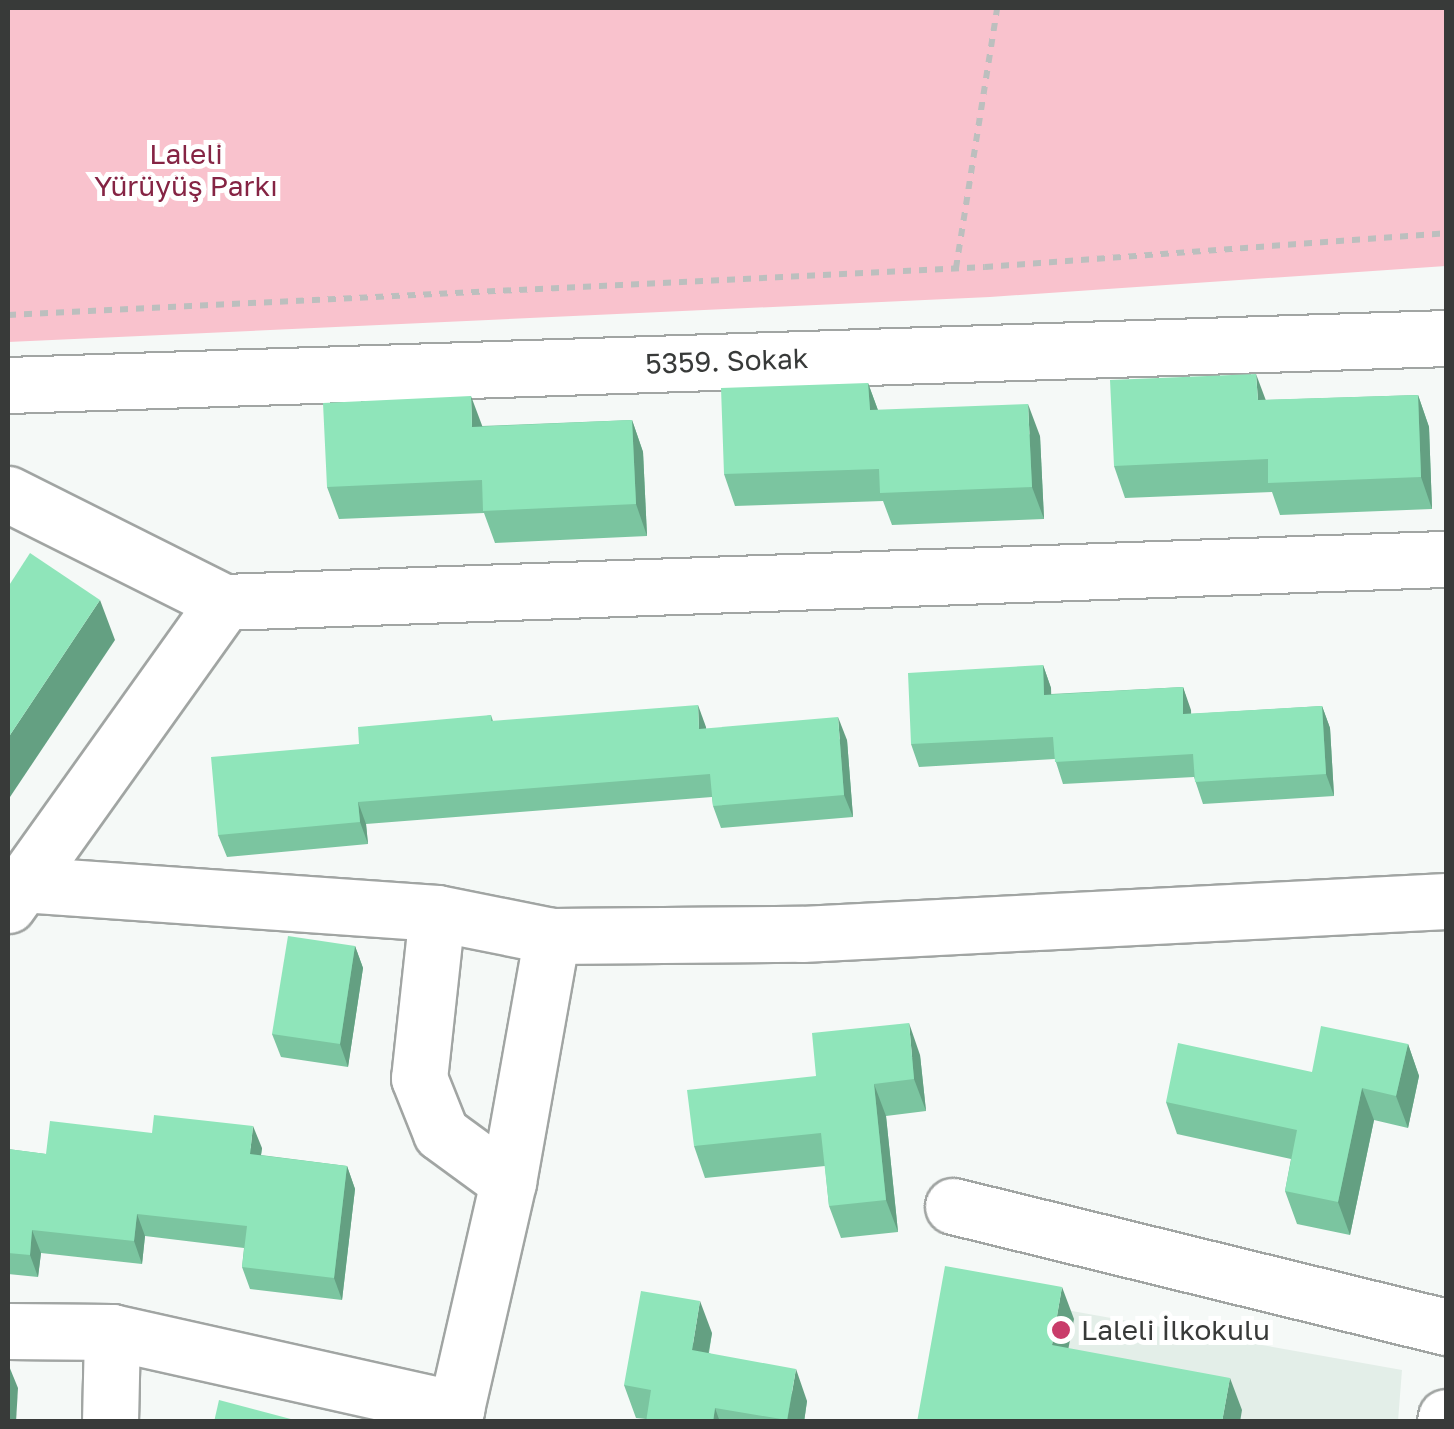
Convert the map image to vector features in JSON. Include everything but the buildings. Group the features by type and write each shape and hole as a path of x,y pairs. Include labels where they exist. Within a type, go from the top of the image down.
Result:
{"street":[{"name":"5359. Sokak","path":"8,385 1446,338"},
{"path":"8,494 224,602 1446,559"},
{"path":"15,895 224,602"},
{"path":"15,895 437,913 552,936 802,934 1446,901"},
{"path":"437,913 419,1078 441,1133 508,1182"},
{"path":"8,1331 112,1332 454,1415 508,1182 552,936"},
{"path":"953,1206 1446,1327"},
{"path":"110,1422 112,1332"}],"path":[{"path":"956,268 998,8"},
{"path":"8,315 956,268 1446,234"}],"shaded area":[{"name":"Laleli İlkokulu","path":"955,1290 1402,1370 1398,1421 921,1422"}],"green space":[{"name":"Laleli Yürüyüş Parkı","path":"8,8 1446,8 1446,266 990,297 8,342"}],"place":[{"name":"Laleli İlkokulu","path":"1061,1330"}]}
